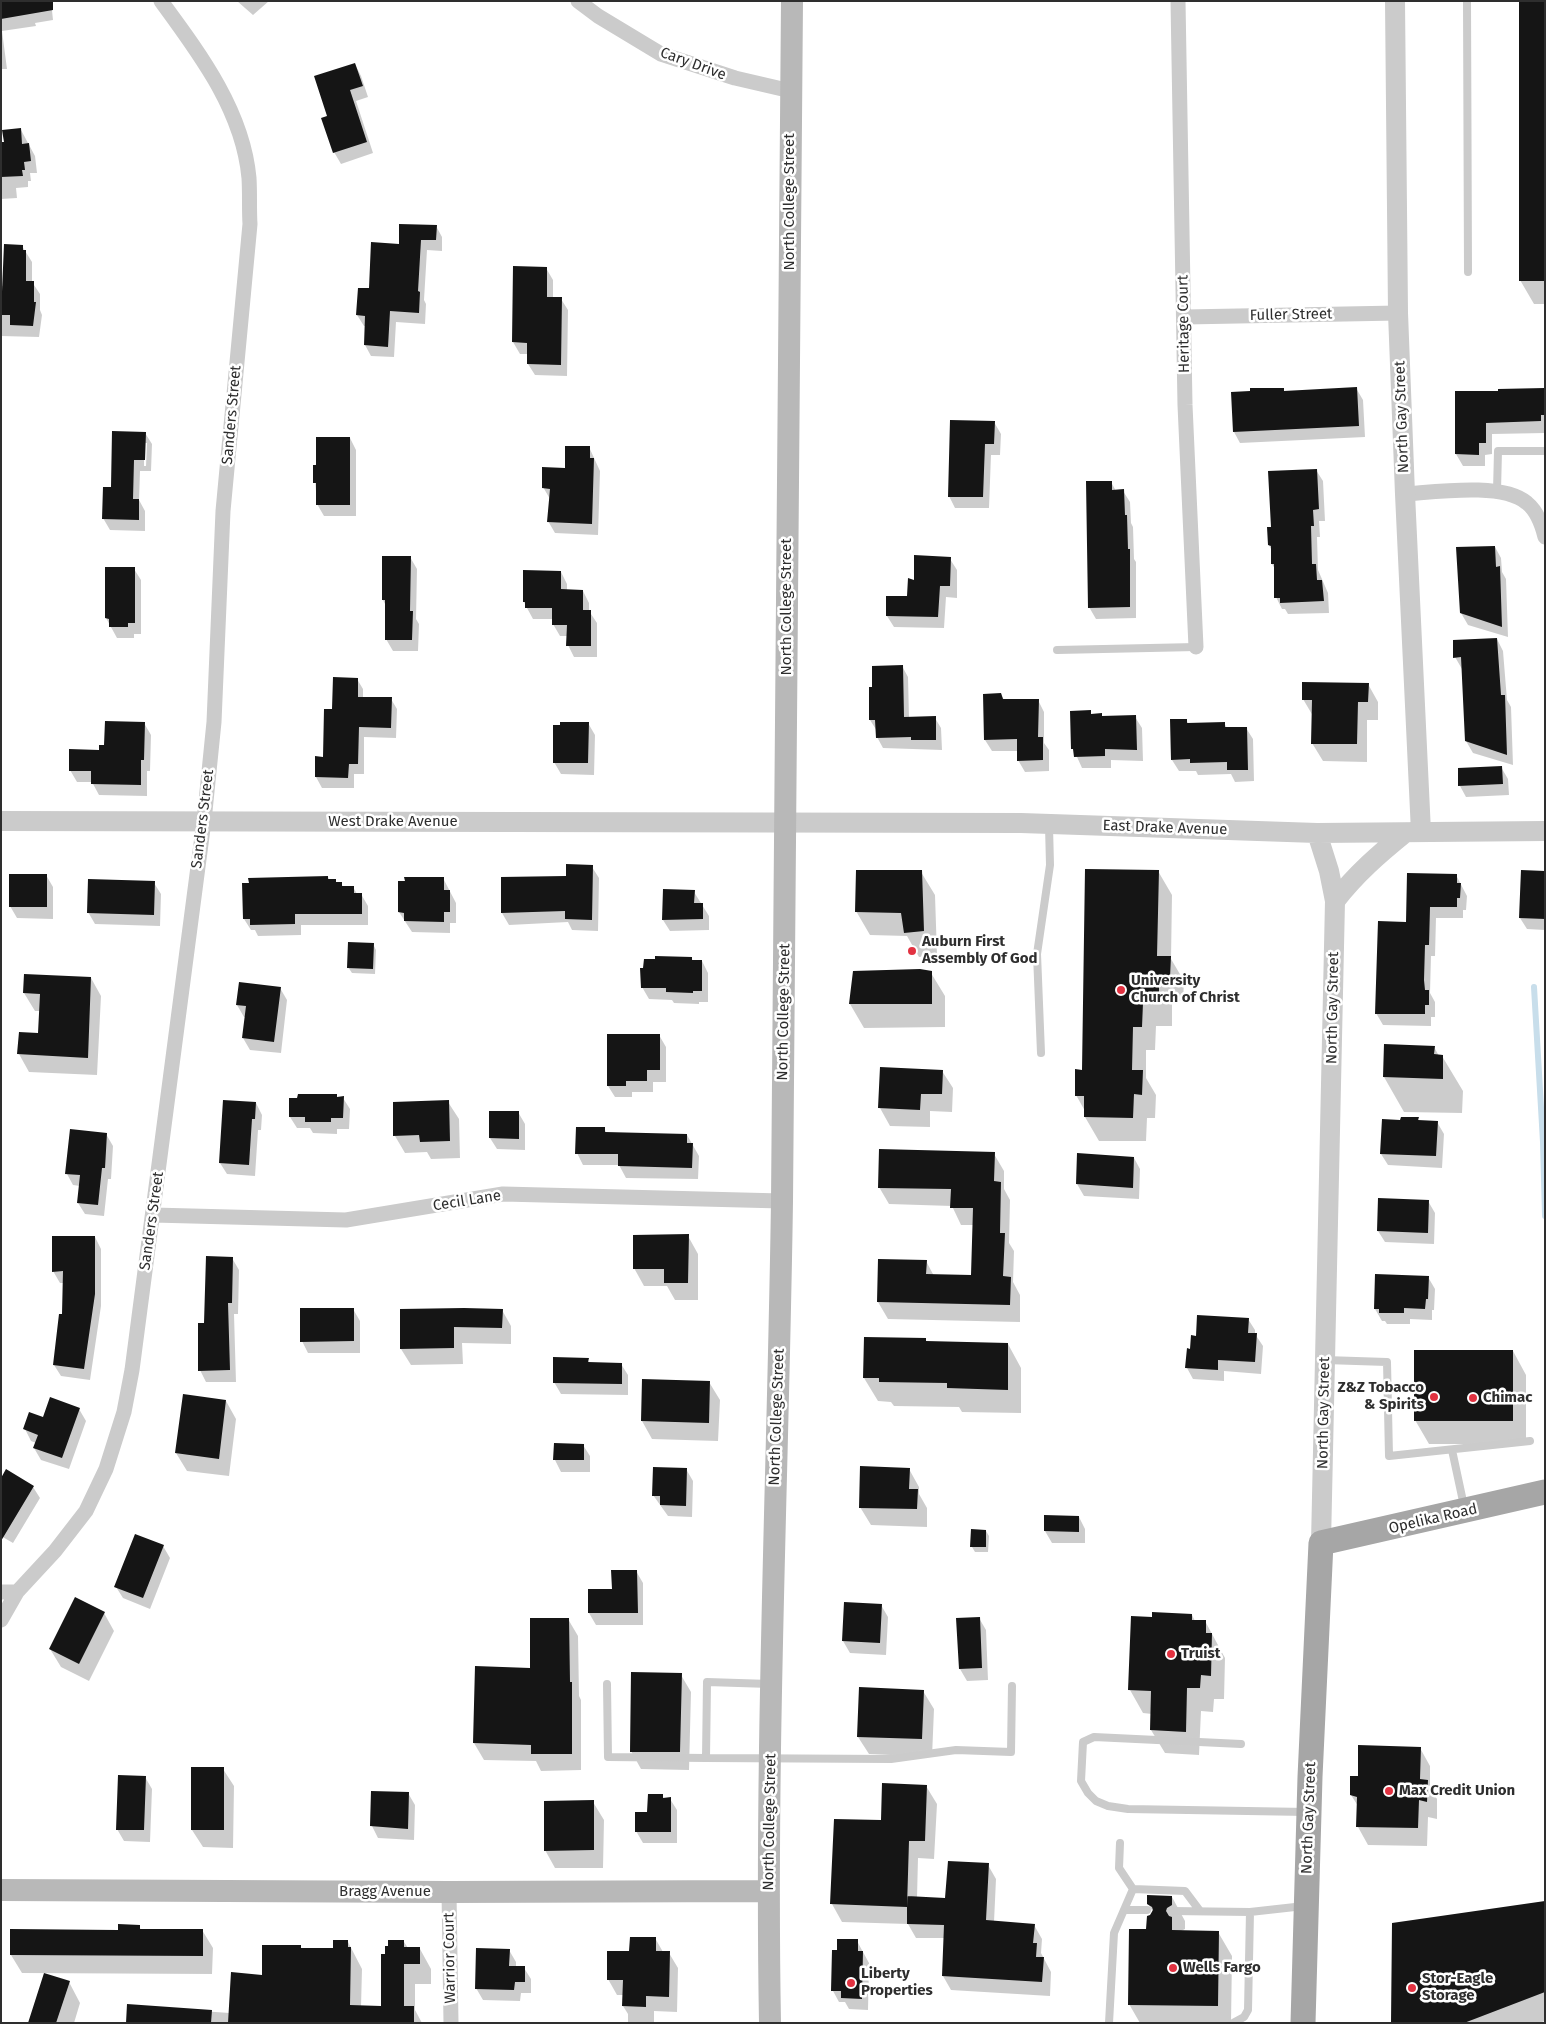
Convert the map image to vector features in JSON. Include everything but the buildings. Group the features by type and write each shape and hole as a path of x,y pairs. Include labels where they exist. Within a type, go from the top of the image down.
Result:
{"main road":[{"name":"North College Street","path":"770,2023 768,1891 773,1563 780,1348 782,1201 792,1"},
{"name":"Opelika Road","path":"1321,1543 1465,1512 1545,1492"},
{"name":"North Gay Street","path":"1303,2023 1309,1812 1321,1543"},
{"name":"Bragg Avenue","path":"1,1890 768,1891"},
{"path":"1284,2023 1303,1992"}],"street":[{"name":"Sanders Street","path":"1,1620 17,1592 55,1552 86,1511 106,1469 124,1412 132,1370 153,1215 204,821 214,722 223,511 250,224 249,177 239,132 220,88 182,29 161,1"},
{"name":"Cary Drive","path":"578,1 598,16 661,54 735,78 791,91"},
{"name":"Heritage Court","path":"1178,1 1185,317 1185,405 1196,647"},
{"name":"North Gay Street","path":"1395,1 1398,313 1405,494 1413,832"},
{"name":"Fuller Street","path":"1185,317 1398,313"},
{"path":"1405,494 1478,489 1503,492 1527,503 1542,524 1545,537"},
{"name":"West Drake Avenue","path":"1,821 786,824"},
{"name":"East Drake Avenue","path":"786,824 1049,824 1317,833 1545,831"},
{"path":"1335,901 1352,878 1377,855 1413,832"},
{"name":"North Gay Street","path":"1317,833 1329,871 1335,901 1321,1543"},
{"name":"Cecil Lane","path":"153,1215 346,1220 503,1194 782,1201"},
{"path":"1,1592 17,1592"},
{"name":"Warrior Court","path":"449,1892 451,2023"}],"lane":[{"path":"1467,1 1468,272"},
{"path":"1497,491 1498,451 1545,451"},
{"path":"1057,650 1196,647"},
{"path":"1041,1053 1038,954 1050,864 1049,824"},
{"path":"1325,1360 1387,1362 1389,1456 1530,1441"},
{"path":"1452,1450 1465,1512"},
{"path":"706,1758 707,1682 772,1684"},
{"path":"607,1684 608,1757 891,1759 956,1750 1011,1752 1012,1686"},
{"path":"1241,1744 1094,1737 1083,1742 1081,1781 1096,1802 1128,1809 1309,1812"},
{"path":"1120,1843 1119,1868 1133,1889"},
{"path":"1108,2023 1114,1933 1133,1889"},
{"path":"1133,1889 1185,1891 1200,1911"},
{"path":"1172,1911 1250,1912 1306,1906"},
{"path":"1124,1910 1147,1910"},
{"path":"1233,2023 1244,2017 1248,2010 1250,1912"}],"waterway":[{"path":"1534,987 1543,1142 1545,1216"}],"place":[{"name":"Auburn First Assembly Of God","path":"912,951"},
{"name":"University Church of Christ","path":"1121,990"},
{"name":"Z&Z Tobacco & Spirits","path":"1434,1397"},
{"name":"Chimac","path":"1473,1398"},
{"name":"Truist","path":"1171,1654"},
{"name":"Max Credit Union","path":"1389,1791"},
{"name":"Wells Fargo","path":"1173,1968"},
{"name":"Liberty Properties","path":"851,1983"},
{"name":"Stor-Eagle Storage","path":"1412,1988"}]}
